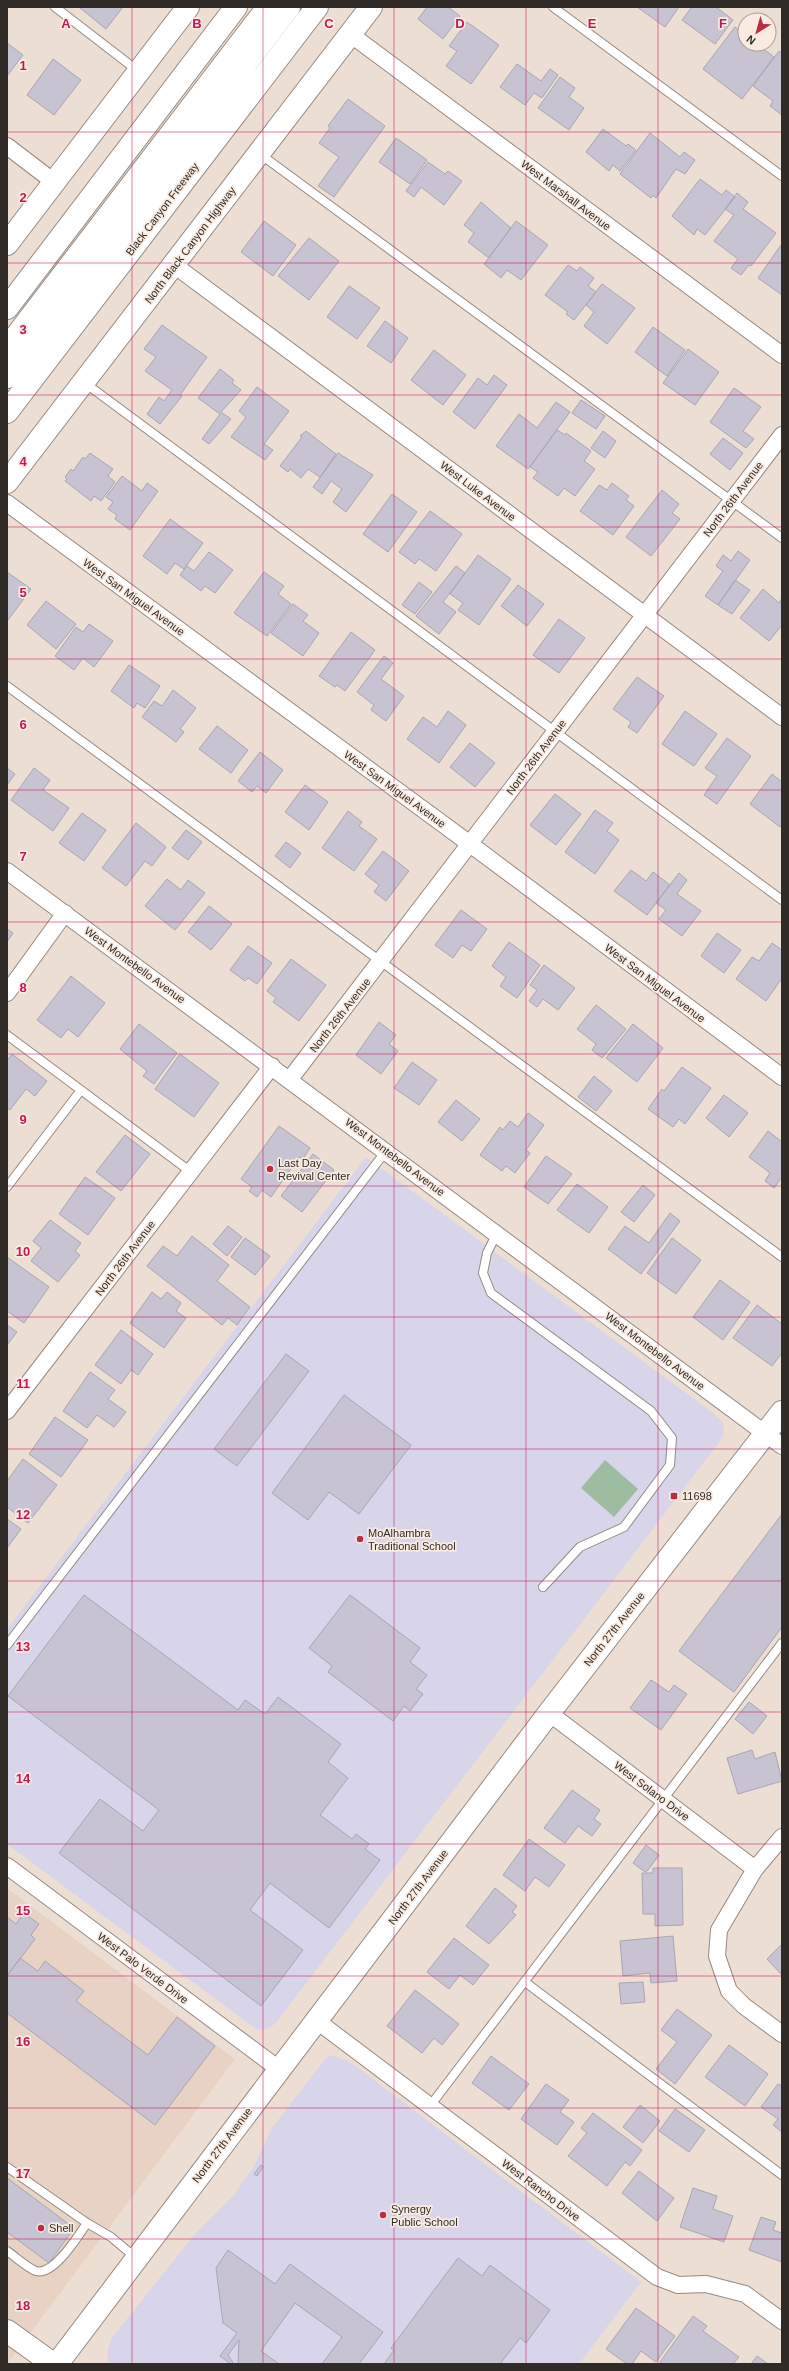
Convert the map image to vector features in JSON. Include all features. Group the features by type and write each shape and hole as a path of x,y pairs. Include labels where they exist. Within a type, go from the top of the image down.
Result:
{"main road":[{"path":"7,244 188,7"},
{"path":"7,308 236,7"},
{"path":"7,348 268,7"},
{"path":"7,377 289,7"},
{"name":"Black Canyon Freeway","path":"7,412 317,7"},
{"name":"North Black Canyon Highway","path":"7,482 260,154 371,7"},
{"name":"North 27th Avenue","path":"57,2364 549,1713 774,1440 782,1412"},
{"path":"7,2331 53,2364"}],"street":[{"name":"West Marshall Avenue","path":"350,34 782,355"},
{"path":"7,146 54,182"},
{"name":"West Luke Avenue","path":"174,265 782,717"},
{"name":"North 26th Avenue","path":"290,1079 782,435"},
{"name":"West San Miguel Avenue","path":"7,503 470,844 782,1077"},
{"name":"West Montebello Avenue","path":"7,871 290,1079 774,1440"},
{"path":"7,993 65,913"},
{"name":"North 26th Avenue","path":"7,1411 272,1066"},
{"name":"West Solano Drive","path":"549,1713 755,1869"},
{"path":"782,1837 755,1869 719,1930 717,1956 729,1991 744,2006 782,2034"},
{"name":"West Palo Verde Drive","path":"7,1866 280,2070"},
{"name":"West Rancho Drive","path":"316,2021 657,2277 678,2285 706,2284 745,2294 782,2321"}],"lane":[{"path":"55,7 139,71"},
{"path":"552,7 782,176"},
{"path":"260,154 782,538"},
{"path":"84,383 782,900"},
{"path":"7,686 782,1257"},
{"path":"7,1035 191,1172"},
{"path":"7,1187 81,1090"},
{"path":"7,1645 386,1151"},
{"path":"497,1233 487,1253 482,1272 491,1293 651,1411 672,1438 670,1465 624,1527 580,1547 543,1587"},
{"path":"430,2106 782,1643"},
{"path":"525,1982 782,2175"},
{"path":"7,2167 87,2223 99,2228 136,2259"},
{"path":"7,2251 37,2271 45,2271 55,2266 87,2223"}],"shaded area":[{"name":"MoAlhambra Traditional School","path":"366,1157 713,1413 722,1422 724,1429 723,1437 275,2024 264,2030 256,2029 7,1844 7,1629"},
{"path":"7,1888 235,2059 7,2364"},
{"name":"Synergy Public School","path":"331,2055 350,2062 641,2282 579,2364 109,2364 107,2354 111,2339 194,2235 234,2195 254,2166 272,2128 325,2059"}],"green space":[{"path":"605,1460 638,1489 614,1517 581,1488"}],"building":[{"path":"79,7 123,7 106,29"},
{"path":"427,7 448,7 460,16 443,39 418,19"},
{"path":"637,7 679,7 665,27"},
{"path":"692,7 716,7 733,20 715,44 682,20"},
{"path":"467,22 499,45 471,84 446,66 457,51 449,46"},
{"path":"735,27 737,29 737,52 767,52 774,57 742,99 703,69"},
{"path":"7,43 23,55 7,76"},
{"path":"779,51 782,53 782,115 770,106 773,101 753,86"},
{"path":"53,59 81,80 54,115 27,95"},
{"path":"517,64 541,81 550,69 558,75 542,98 534,93 525,105 500,87"},
{"path":"560,77 575,88 569,97 584,108 569,130 538,108"},
{"path":"348,99 385,126 334,197 318,186 339,157 319,143 330,128 328,126"},
{"path":"603,129 626,146 628,144 636,150 620,171 613,165 609,171 586,152"},
{"path":"650,133 680,157 684,152 695,160 685,174 676,169 656,198 653,195 651,198 620,174"},
{"path":"396,138 427,160 410,184 379,162"},
{"path":"428,162 445,174 448,171 462,181 444,205 421,187 414,197 406,191"},
{"path":"700,179 722,195 726,190 735,197 705,235 697,229 694,235 672,216"},
{"path":"737,193 748,202 743,209 776,233 751,266 749,265 741,275 731,268 738,259 714,241 734,215 725,209"},
{"path":"481,202 511,228 489,258 468,242 474,233 464,225"},
{"path":"264,221 296,245 273,276 241,252"},
{"path":"516,221 548,245 521,280 507,270 501,278 484,264"},
{"path":"309,238 339,261 309,300 278,276"},
{"path":"782,245 782,295 758,278"},
{"path":"568,265 577,271 580,267 594,278 588,286 596,292 574,320 566,314 568,312 545,295"},
{"path":"602,284 635,308 607,344 584,326 594,312 586,305"},
{"path":"349,286 380,308 357,339 327,317"},
{"path":"385,321 408,338 391,363 367,346"},
{"path":"162,325 207,357 180,395 182,396 160,424 147,414 159,397 164,401 172,390 145,371 156,357 144,349"},
{"path":"653,327 685,350 667,376 635,352"},
{"path":"688,349 719,372 695,405 663,383"},
{"path":"434,350 466,375 443,405 411,380"},
{"path":"220,369 234,380 232,383 241,390 221,412 231,419 209,444 202,439 220,414 198,398"},
{"path":"494,375 507,385 475,429 453,412 478,378 487,385"},
{"path":"257,387 289,411 264,444 273,450 265,460 231,437 246,417 239,411"},
{"path":"734,388 761,407 743,431 754,439 746,448 710,422"},
{"path":"581,400 605,416 596,429 572,413"},
{"path":"556,402 570,412 528,469 496,446 519,414 537,428"},
{"path":"557,430 565,435 566,433 591,451 584,461 595,469 575,496 564,488 558,496 533,478 538,472 530,467"},
{"path":"306,431 336,454 320,477 308,469 301,478 290,469 288,472 280,466 302,437 300,436"},
{"path":"603,431 616,441 605,458 591,448"},
{"path":"723,438 743,453 730,470 710,454"},
{"path":"90,453 113,469 108,476 115,482 101,501 94,496 91,501 65,481 67,479 65,477 71,469 73,471 83,457 85,459"},
{"path":"338,453 373,475 346,512 333,502 342,489 331,481 322,494 313,487"},
{"path":"122,476 142,491 147,483 158,491 130,530 115,519 117,515 108,509 113,502 106,497"},
{"path":"612,483 629,496 626,500 634,506 613,535 580,511 599,485 607,490"},
{"path":"662,490 679,504 672,513 680,519 651,556 626,537"},
{"path":"392,494 417,512 388,552 363,534"},
{"path":"430,511 462,534 436,571 419,559 415,564 399,552"},
{"path":"170,519 203,543 184,569 175,563 167,574 143,556"},
{"path":"738,551 750,560 718,605 705,596 723,571 716,566 723,555 731,561"},
{"path":"209,552 233,570 215,593 205,586 201,591 180,575 187,566 194,571"},
{"path":"478,555 511,579 479,625 458,610 463,603 450,594"},
{"path":"456,566 465,573 443,602 456,612 439,634 416,616"},
{"path":"7,572 31,589 8,620 7,619"},
{"path":"264,572 284,586 278,594 291,604 267,636 234,613"},
{"path":"735,580 750,590 732,614 718,605"},
{"path":"419,582 432,592 415,614 402,605"},
{"path":"518,585 544,604 527,626 501,606"},
{"path":"763,589 779,603 782,598 782,625 769,641 740,618"},
{"path":"46,601 76,624 56,649 27,625"},
{"path":"293,604 308,615 303,621 319,633 303,656 271,633"},
{"path":"559,619 585,638 559,673 533,655"},
{"path":"89,624 113,641 94,667 83,658 74,670 55,656 76,627 83,632"},
{"path":"351,632 375,650 345,691 337,685 335,687 319,676"},
{"path":"384,656 393,663 381,679 404,696 386,721 371,710 374,705 357,692"},
{"path":"129,665 160,686 145,708 137,703 134,708 111,691"},
{"path":"637,677 664,696 637,733 628,727 631,722 613,709"},
{"path":"173,690 196,708 180,729 184,732 176,742 142,717 154,701 162,706"},
{"path":"448,711 466,725 439,763 407,739 423,717 437,727"},
{"path":"685,711 717,734 694,766 662,744"},
{"path":"217,726 248,750 231,773 199,749"},
{"path":"727,738 751,756 717,804 704,795 717,776 705,768"},
{"path":"470,743 495,763 475,787 450,767"},
{"path":"260,752 283,770 266,793 257,786 252,792 238,781"},
{"path":"7,768 15,774 7,785"},
{"path":"34,768 50,780 43,790 69,808 53,831 11,800"},
{"path":"772,774 782,782 782,824 780,827 750,804"},
{"path":"305,785 328,802 309,830 285,812"},
{"path":"555,794 581,814 556,845 530,825"},
{"path":"595,810 613,823 607,831 619,840 595,874 565,852"},
{"path":"348,811 362,822 359,826 377,839 354,871 322,848"},
{"path":"82,813 106,830 84,861 59,843"},
{"path":"136,823 166,847 152,866 145,861 126,886 102,868"},
{"path":"186,830 202,842 188,860 172,848"},
{"path":"286,842 301,853 290,868 275,856"},
{"path":"383,851 409,871 386,901 374,892 379,885 365,874"},
{"path":"631,870 646,881 653,872 670,885 647,915 614,891"},
{"path":"679,873 687,880 677,894 701,911 682,936 659,919 666,910 656,903"},
{"path":"167,879 181,890 188,880 205,893 175,930 145,906"},
{"path":"209,906 232,924 211,950 188,932"},
{"path":"461,910 487,929 471,951 462,945 453,958 435,945"},
{"path":"7,929 13,933 7,942"},
{"path":"717,933 741,950 724,973 701,956"},
{"path":"509,942 540,965 517,998 500,986 506,977 492,966"},
{"path":"772,943 782,950 782,978 766,1001 736,979 752,957 759,961"},
{"path":"248,946 272,963 257,984 248,978 245,981 230,970"},
{"path":"291,959 326,985 299,1021 273,1002 276,998 267,991"},
{"path":"544,965 575,988 558,1010 543,999 537,1007 529,1001 537,990 530,985"},
{"path":"71,976 105,1003 78,1037 68,1029 61,1038 37,1020"},
{"path":"596,1005 626,1029 602,1058 592,1050 596,1044 577,1029"},
{"path":"379,1022 396,1035 389,1044 398,1051 381,1074 356,1055"},
{"path":"139,1024 177,1053 154,1084 143,1076 147,1071 120,1049"},
{"path":"633,1024 663,1048 637,1082 606,1058"},
{"path":"12,1054 47,1081 35,1096 26,1089 10,1110 7,1108 7,1061"},
{"path":"180,1054 219,1083 194,1117 155,1089"},
{"path":"412,1062 437,1080 419,1105 394,1088"},
{"path":"682,1067 711,1088 685,1124 679,1119 673,1127 648,1109 662,1089 664,1091"},
{"path":"594,1076 612,1091 596,1111 578,1097"},
{"path":"724,1095 748,1113 729,1137 706,1118"},
{"path":"456,1100 480,1119 462,1141 438,1122"},
{"path":"528,1113 544,1125 526,1150 530,1153 515,1173 506,1166 502,1171 480,1155 500,1127 503,1130 510,1121 518,1127"},
{"name":"Last Day Revival Center","path":"279,1126 310,1148 303,1159 299,1157 271,1197 262,1190 257,1197 249,1191 252,1187 241,1179"},
{"path":"768,1131 782,1142 782,1177 774,1188 765,1181 770,1173 749,1157"},
{"path":"125,1135 150,1154 121,1191 96,1172"},
{"path":"313,1154 334,1170 302,1212 281,1196"},
{"path":"546,1156 572,1174 548,1204 524,1187"},
{"path":"85,1177 115,1198 88,1235 59,1214"},
{"path":"577,1184 608,1207 589,1233 557,1210"},
{"path":"643,1185 655,1195 634,1222 621,1212"},
{"path":"670,1213 680,1221 641,1274 608,1249 625,1226 649,1243"},
{"path":"50,1220 81,1243 75,1251 80,1255 58,1282 31,1261 41,1248 33,1241"},
{"path":"228,1226 242,1237 227,1256 213,1244"},
{"path":"192,1236 229,1265 217,1281 250,1307 237,1325 228,1318 222,1325 147,1266 163,1246 177,1256"},
{"path":"245,1238 270,1256 255,1275 231,1257"},
{"path":"672,1238 701,1260 676,1294 647,1273"},
{"path":"7,1257 49,1287 24,1323 7,1311"},
{"path":"720,1280 750,1302 723,1340 693,1317"},
{"path":"152,1292 161,1299 167,1292 181,1303 176,1311 186,1318 164,1348 130,1323"},
{"path":"757,1305 782,1324 782,1353 772,1366 733,1338"},
{"path":"7,1325 17,1332 7,1345"},
{"path":"121,1330 153,1354 138,1375 131,1370 121,1384 95,1365"},
{"path":"286,1354 309,1371 237,1466 214,1449"},
{"path":"90,1372 115,1390 108,1399 126,1412 114,1427 97,1415 87,1428 63,1411"},
{"path":"344,1395 411,1445 359,1514 329,1492 308,1520 272,1493"},
{"path":"55,1417 88,1440 61,1477 29,1454"},
{"path":"23,1459 57,1485 28,1523 7,1507 7,1481"},
{"path":"782,1514 782,1627 734,1692 679,1651"},
{"path":"7,1519 21,1529 7,1548"},
{"path":"84,1595 238,1710 245,1700 265,1714 278,1697 341,1744 328,1762 348,1778 320,1815 352,1839 356,1834 369,1844 365,1849 380,1860 329,1928 270,1883 250,1910 303,1950 261,2006 59,1853 100,1799 143,1831 159,1810 8,1696"},
{"path":"350,1595 420,1648 410,1662 427,1675 416,1689 423,1694 410,1711 404,1706 393,1721 328,1672 332,1666 309,1648"},
{"path":"651,1680 669,1692 674,1685 687,1694 661,1730 630,1708"},
{"path":"749,1702 767,1716 753,1734 735,1719"},
{"path":"752,1750 755,1759 775,1752 782,1781 738,1794 727,1758"},
{"path":"572,1790 600,1810 594,1819 601,1824 592,1836 578,1826 565,1843 544,1828"},
{"path":"529,1839 565,1865 549,1887 535,1877 525,1891 503,1875"},
{"path":"646,1845 659,1855 645,1872 633,1863"},
{"path":"653,1868 682,1868 683,1925 655,1926 655,1914 643,1914 642,1873 653,1873"},
{"path":"495,1888 517,1906 512,1912 516,1915 489,1944 466,1926"},
{"path":"24,1913 39,1924 31,1935 35,1939 7,1976 7,1917 16,1924"},
{"path":"673,1936 677,1981 651,1983 650,1973 623,1976 620,1941"},
{"path":"454,1938 489,1965 473,1985 460,1975 449,1989 427,1972"},
{"path":"782,1944 782,1975 767,1959"},
{"path":"20,1958 38,1971 45,1961 84,1991 76,2001 148,2055 177,2017 215,2046 155,2125 7,2013 7,1976"},
{"path":"643,1982 645,2002 621,2004 619,1983"},
{"path":"415,1990 459,2024 442,2045 434,2038 422,2053 387,2026"},
{"path":"677,2009 712,2035 675,2084 656,2069 677,2042 661,2030"},
{"path":"729,2045 768,2074 745,2106 705,2077"},
{"path":"491,2056 529,2084 509,2110 472,2083"},
{"path":"546,2084 569,2100 560,2112 574,2122 557,2145 521,2119"},
{"path":"778,2084 782,2086 782,2132 773,2125 778,2119 761,2107"},
{"path":"640,2105 660,2121 643,2143 623,2127"},
{"path":"675,2109 705,2130 689,2152 659,2131"},
{"path":"593,2113 642,2150 630,2166 625,2162 607,2186 568,2156 587,2133 581,2128"},
{"path":"261,2165 263,2167 257,2176 254,2174"},
{"path":"639,2171 674,2198 657,2221 622,2193"},
{"path":"7,2178 74,2228 49,2263 7,2232"},
{"path":"693,2188 717,2196 713,2209 733,2216 724,2242 680,2227"},
{"path":"761,2217 776,2222 773,2230 782,2233 782,2262 749,2250"},
{"path":"228,2250 275,2284 290,2264 383,2332 359,2364 322,2364 342,2337 295,2303 261,2351 279,2364 238,2364 239,2340 228,2355 234,2364 231,2364 220,2356 237,2333 223,2323 216,2268"},
{"path":"458,2258 482,2276 490,2265 550,2310 526,2343 520,2338 500,2364 384,2364 394,2350 391,2348"},
{"path":"636,2308 675,2336 656,2362 641,2351 632,2364 627,2364 606,2349"},
{"path":"693,2316 707,2326 703,2331 739,2357 733,2364 663,2364 660,2362"},
{"path":"757,2356 768,2364 751,2364"}],"place":[{"name":"Last Day Revival Center","path":"270,1169"},
{"name":"11698","path":"674,1496"},
{"name":"MoAlhambra Traditional School","path":"360,1539"},
{"name":"Synergy Public School","path":"383,2215"},
{"name":"Shell","path":"41,2228"}]}
